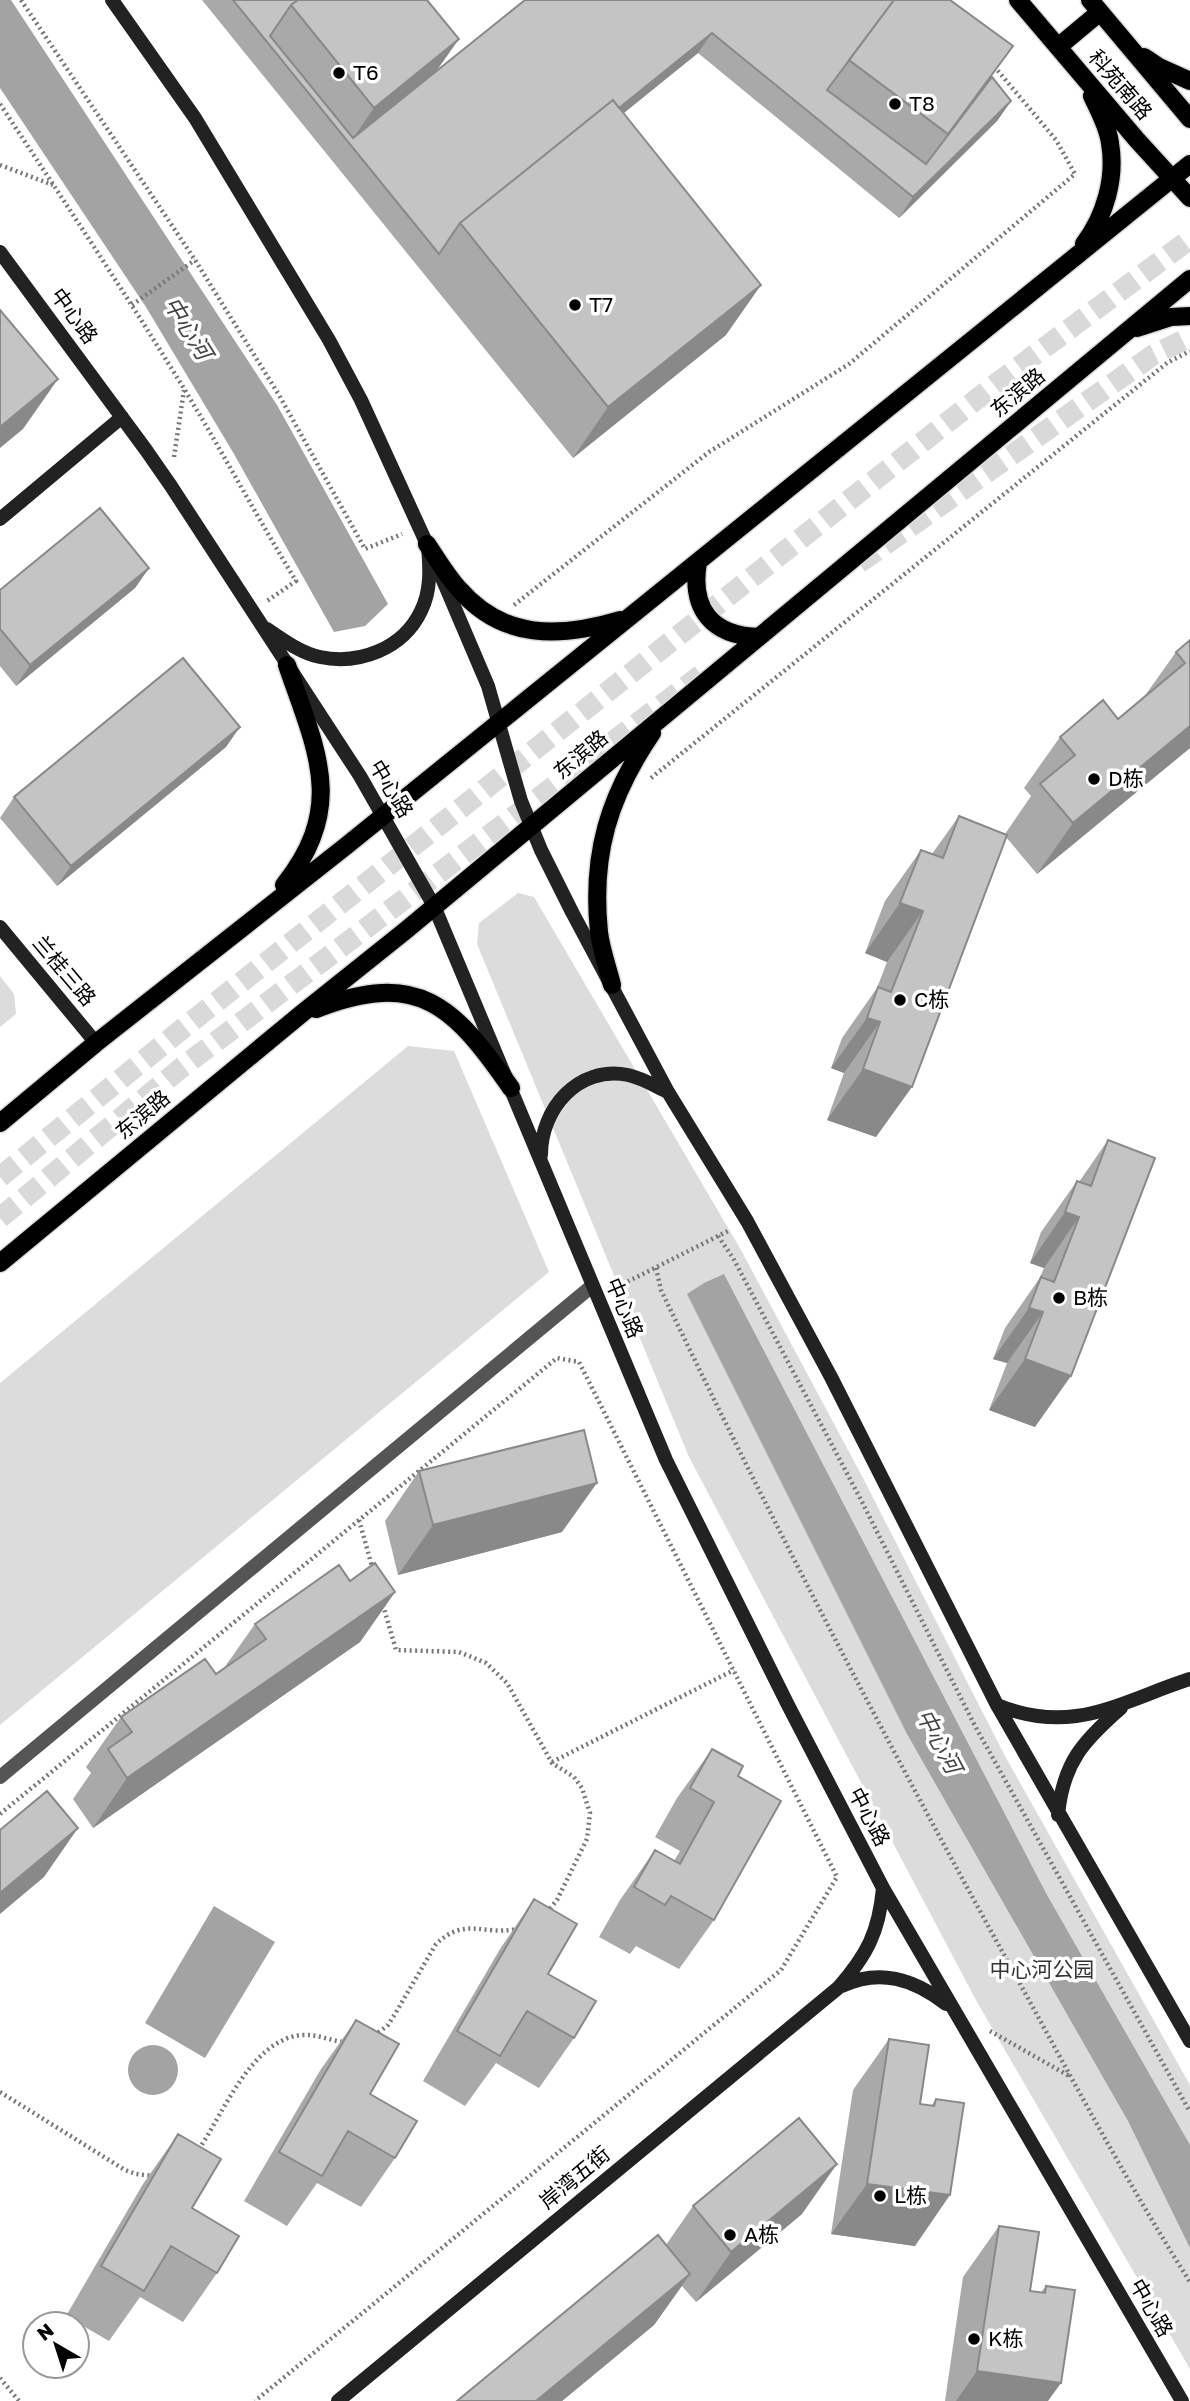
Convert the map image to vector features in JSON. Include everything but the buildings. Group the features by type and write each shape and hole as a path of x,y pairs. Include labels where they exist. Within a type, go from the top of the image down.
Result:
{"main road":[{"path":"112,0 208,139 329,340 361,400 482,671 522,802 541,850 668,1092 747,1221 831,1377 997,1706 1190,2041"},
{"name":"科苑南路","path":"1018,0 1190,198"},
{"path":"1058,47 1095,6"},
{"name":"科苑南路","path":"1095,6 1190,119"},
{"path":"1130,48 1159,67 1190,81"},
{"path":"1070,261 1092,233 1104,207 1111,176 1110,142 1086,80"},
{"path":"0,1123 96,1042 383,816 1190,164"},
{"name":"中心路","path":"0,252 171,486 383,816 434,906 666,1460 788,1705 883,1888 1182,2401"},
{"name":"东滨路","path":"0,1263 1190,279"},
{"path":"1127,332 1171,317 1190,316"},
{"path":"0,519 122,417"},
{"path":"424,536 458,589 475,606 495,620 520,628 552,633 589,629 630,617"},
{"path":"260,624 287,643 316,657 339,660 366,657 389,647 407,631 421,612 430,571 424,536"},
{"path":"698,562 694,580 698,599 708,618 723,631 740,636 759,637"},
{"path":"267,906 299,867 312,844 323,795 321,771 314,745 287,665"},
{"path":"612,985 599,935 597,895 600,855 610,812 631,764 665,715"},
{"name":"兰桂三路","path":"0,927 96,1042"},
{"path":"300,1015 348,996 393,990 422,999 456,1018 480,1043 511,1088"},
{"path":"541,1164 541,1142 546,1122 556,1103 570,1088 605,1074 627,1075 668,1092"},
{"path":"997,1706 1035,1718 1076,1717 1127,1703 1190,1679"},
{"path":"1058,1815 1063,1783 1076,1753 1090,1736 1127,1703"},
{"path":"838,1988 870,1946 878,1926 883,1888"},
{"path":"838,1988 856,1979 886,1976 909,1981 952,2009"},
{"name":"岸湾五街","path":"338,2401 838,1988"}],"street":[{"path":"0,1777 594,1292"}],"path":[{"path":"21,0 195,260 279,395 365,549 424,536"},
{"path":"495,620 709,452 849,363 1075,174 1056,139 989,60"},
{"path":"0,104 132,305 296,581 251,611"},
{"path":"0,165 54,185"},
{"path":"132,305 195,260"},
{"path":"642,786 1167,363 1190,351"},
{"path":"171,486 184,390"},
{"path":"594,1292 656,1268 747,1221"},
{"path":"718,1236 733,1258 860,1498 975,1726 1190,2112"},
{"path":"656,1268 661,1290 743,1461 953,1862 1147,2215 1190,2282"},
{"path":"0,1814 557,1358 579,1362 837,1877 780,1970 255,2401"},
{"path":"359,1520 374,1572"},
{"path":"381,1598 396,1650 459,1652 486,1663 507,1683 552,1763 574,1777 582,1788 590,1813 587,1839 557,1900 538,1920"},
{"path":"552,1763 734,1670"},
{"path":"365,2040 388,2025 436,1944 444,1936 464,1928 498,1931 525,1926"},
{"path":"988,2029 1072,2077"},
{"path":"193,2158 251,2065 271,2045 284,2039 312,2034 352,2042"},
{"path":"0,2092 125,2170 160,2176"},
{"path":"0,2378 19,2401"}],"green space":[{"name":"中心河公园","path":"518,893 534,897 741,1250 863,1478 1005,1756 1190,2085 1190,2369 977,2002 689,1457 477,944 479,923"},
{"path":"0,976 14,994 16,1014 0,1027"},
{"path":"408,1046 454,1051 549,1272 0,1725 0,1383"}],"water":[{"name":"中心河","path":"0,0 11,0 277,405 388,604 365,626 334,632 234,454 146,307 0,88"},
{"name":"中心河","path":"724,1274 1047,1895 1190,2145 1190,2248 1128,2121 907,1734 687,1294"},
{"path":"214,1906 275,1942 205,2058 145,2023"},
{"path":"153,2045 171,2052 178,2070 171,2088 153,2095 135,2088 128,2070 135,2052"}],"tunnel":[{"path":"0,1177 181,1030 997,383 1190,239"},
{"path":"859,563 1153,355 1190,337"},
{"path":"0,1218 181,1068 701,675"}],"place":[{"name":"T6","path":"339,73"},
{"name":"T8","path":"895,104"},
{"name":"T7","path":"575,305"},
{"name":"D栋","path":"1094,779"},
{"name":"C栋","path":"900,1000"},
{"name":"B栋","path":"1059,1298"},
{"name":"L栋","path":"880,2196"},
{"name":"A栋","path":"730,2235"},
{"name":"K栋","path":"974,2339"}]}
